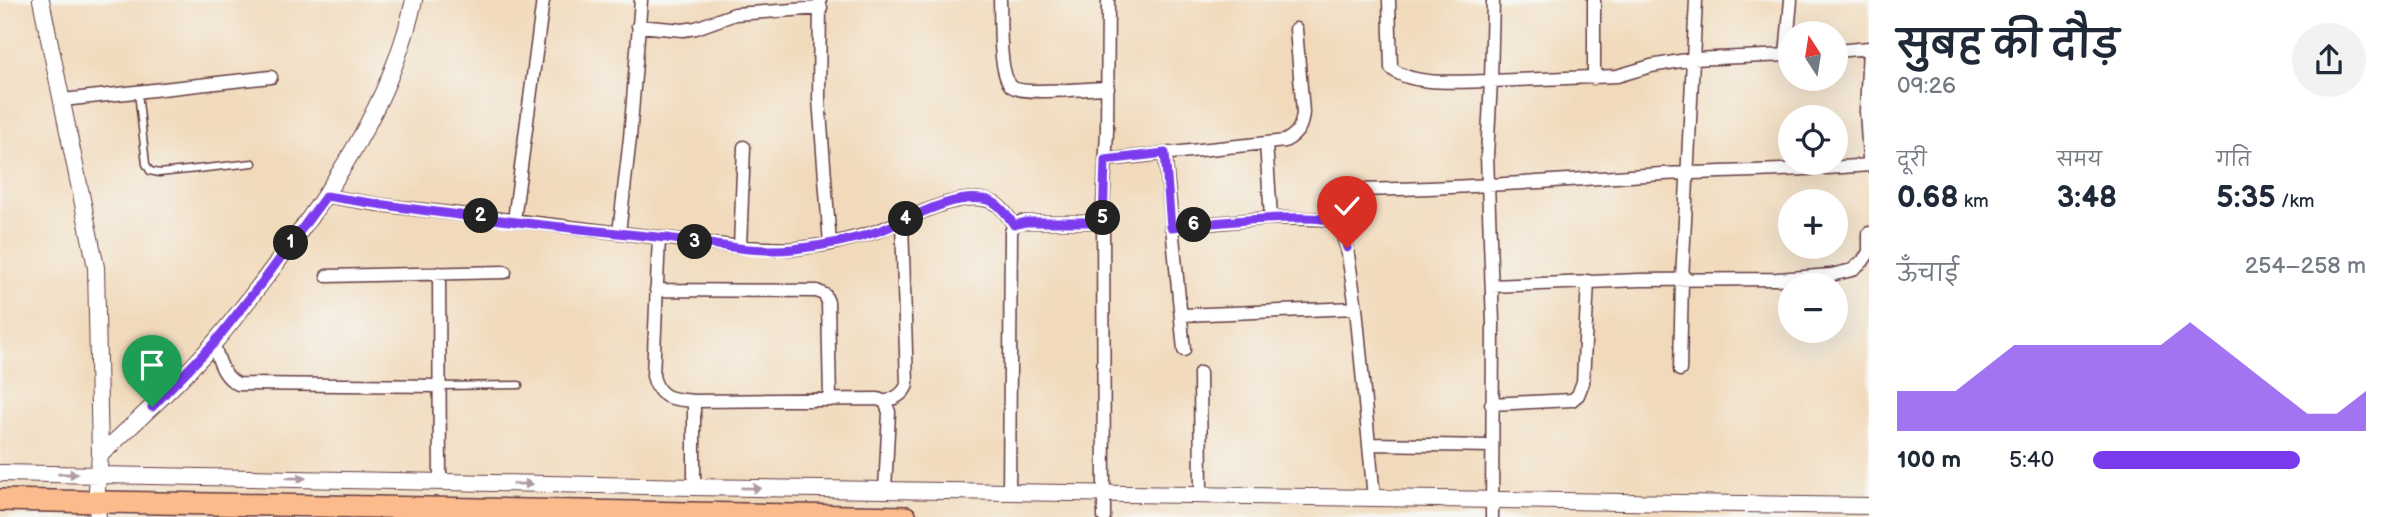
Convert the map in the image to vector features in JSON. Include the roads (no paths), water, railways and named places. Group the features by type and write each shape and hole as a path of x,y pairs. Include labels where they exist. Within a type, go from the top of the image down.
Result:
{"highway":[{"path":"0,500 97,508 906,517"}],"street":[{"path":"41,0 96,267 100,455 97,508"},
{"path":"100,455 152,407 214,343 326,196 363,136 382,94 414,0"},
{"path":"514,220 543,0"},
{"path":"619,233 641,0"},
{"path":"1000,0 1003,63 1010,86 1017,90 1033,91 1108,88"},
{"path":"1104,517 1103,222 1108,0"},
{"path":"1389,0 1391,68 1397,73 1434,82 1594,78 1617,76 1651,66 1692,59 1778,55"},
{"path":"1492,517 1492,286 1488,129 1493,0"},
{"path":"1594,0 1594,78"},
{"path":"1680,370 1696,0"},
{"path":"1790,21 1791,0"},
{"path":"638,26 683,30 735,15 820,4 819,99 830,244"},
{"path":"1105,160 1285,141 1296,135 1302,124 1296,29"},
{"path":"1848,50 1869,48 1869,159"},
{"path":"63,100 271,77"},
{"path":"1266,143 1270,218"},
{"path":"740,247 744,147"},
{"path":"1165,153 1184,350"},
{"path":"1354,190 1488,186 1869,166"},
{"path":"326,196 381,205 740,247 793,249 830,244 881,230 935,206 976,199 998,205 1014,225"},
{"path":"1171,227 1270,218 1322,219 1334,221 1339,226 1347,248 1356,308 1374,498"},
{"path":"885,402 899,396 907,385 902,221"},
{"path":"1014,225 1026,222 1103,222"},
{"path":"1009,492 1011,232 1014,225"},
{"path":"1492,286 1777,279 1830,275 1852,270 1863,261 1869,252 1869,233"},
{"path":"659,237 653,376 662,395 694,401 878,399 885,402 889,412 886,490"},
{"path":"327,276 505,272"},
{"path":"439,274 440,482"},
{"path":"1491,404 1572,400 1578,395 1583,382 1588,282"},
{"path":"656,290 817,291 825,295 828,302 831,400"},
{"path":"1182,315 1356,308"},
{"path":"214,343 224,372 230,380 238,384 439,386"},
{"path":"1200,373 1200,496"},
{"path":"694,401 694,487"},
{"path":"1370,444 1491,446"},
{"path":"0,473 1869,506"}],"lane":[{"path":"138,92 146,164 150,171 159,173 253,163"},
{"path":"439,386 519,385"}]}
